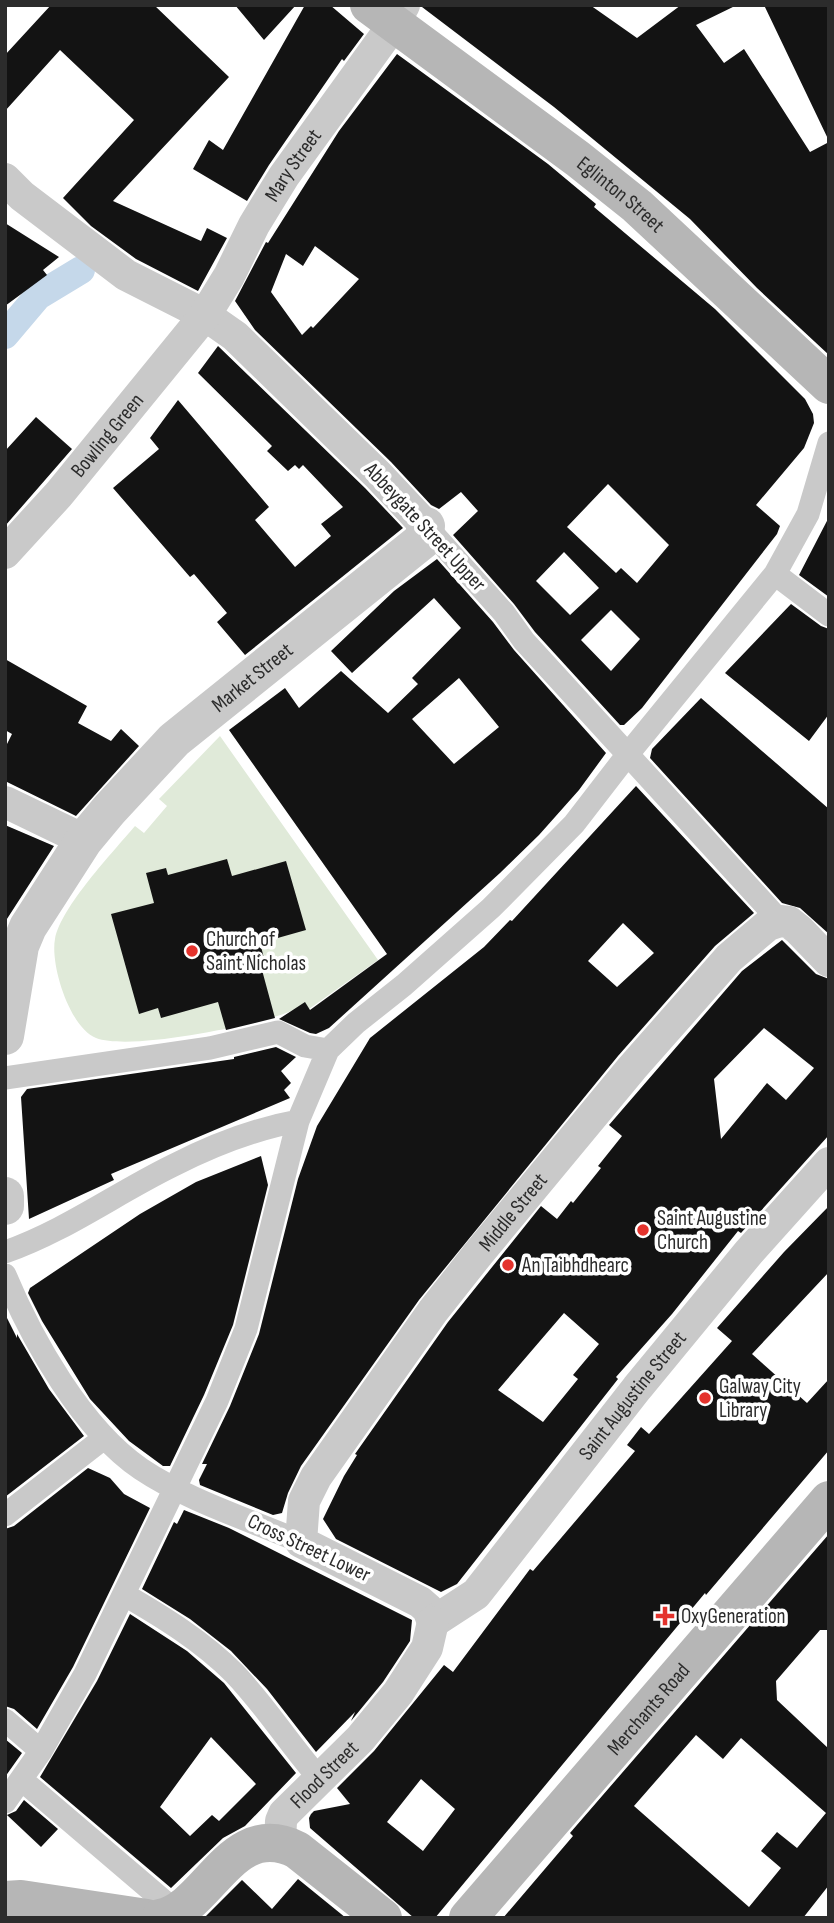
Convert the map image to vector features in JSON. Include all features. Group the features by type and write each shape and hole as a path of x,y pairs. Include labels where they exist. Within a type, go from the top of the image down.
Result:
{"main road":[{"name":"Eglinton Street","path":"389,12 637,206 829,386"},
{"name":"Merchants Road","path":"468,1918 829,1500"},
{"path":"5,1900 21,1899 158,1913 180,1909 231,1859 256,1846 281,1843 297,1850 383,1918"}],"street":[{"name":"Mary Street","path":"205,315 229,276 254,225 389,12"},
{"name":"Abbeygate Street Upper","path":"5,179 22,196 126,275 205,315 235,336 378,475 426,526 504,613 524,641 780,921"},
{"name":"Bowling Green","path":"5,553 59,494 205,315"},
{"path":"5,1802 41,1751 85,1674 217,1401 246,1329 298,1121 328,1051 356,1023 404,985 491,908 574,824 775,574 808,514 829,443"},
{"name":"Market Street","path":"5,1037 20,946 28,927 84,840 174,740 423,540 426,526"},
{"path":"775,574 829,615"},
{"path":"5,803 84,840"},
{"path":"780,921 789,922 799,930 829,961"},
{"name":"Middle Street","path":"301,1542 304,1501 316,1477 433,1311 632,1068 729,958 768,925 780,921"},
{"path":"5,1078 210,1048 278,1032 305,1046 328,1051"},
{"path":"5,1252 44,1238 172,1166 264,1127 298,1121"},
{"name":"Saint Augustine Street","path":"433,1622 476,1594 629,1398 749,1252 829,1163"},
{"path":"5,1196 5,1206"},
{"name":"Cross Street Lower","path":"5,1275 56,1373 104,1438 140,1469 174,1488 301,1542 420,1602 428,1609 433,1622"},
{"path":"5,1515 104,1438"},
{"path":"125,1595 200,1643 234,1673 319,1778"},
{"name":"Flood Street","path":"281,1843 281,1821 284,1814 360,1739 398,1693 427,1648 433,1622"},
{"path":"5,1720 41,1751"},
{"path":"22,1780 158,1913"}],"green space":[{"path":"220,736 378,960 309,1009 305,1003 289,1012 246,1024 162,1039 113,1041 96,1038 78,1022 64,995 54,950 59,926 77,896 135,826 144,833 167,806 159,799"}],"building":[{"path":"51,5 154,5 229,77 113,201 201,241 207,228 227,238 198,291 136,259 91,226 63,198 134,120 60,50 5,111 5,55"},
{"path":"235,5 296,5 264,40"},
{"path":"305,5 330,5 364,34 344,61 342,59 247,201 193,169 209,140 223,150"},
{"path":"422,5 590,5 637,38 681,5 737,5 696,25 724,63 744,49 810,152 829,142 829,355 757,288 690,219 554,107"},
{"path":"764,5 829,5 829,141"},
{"path":"397,54 548,164 596,204 594,207 715,309 805,399 813,414 814,423 804,448 756,505 780,526 777,534 642,708 624,725 620,725 535,632 453,535 478,511 461,492 439,509 431,505 391,462 255,330 235,301 266,242 268,243 339,131","holes":["315,246 359,279 313,328 311,326 302,335 271,292 286,254 303,266","608,484 669,545 637,583 621,568 616,573 567,527","564,552 599,588 570,615 536,581","611,610 640,639 611,671 581,640"]},
{"path":"5,223 59,257 43,270 47,275 5,306"},
{"path":"218,346 403,528 245,655 217,622 227,613 194,574 190,577 113,488 159,449 150,438 178,400 269,507 255,520 295,567 331,536 321,524 343,507 303,465 299,469 295,465 288,471 267,451 272,446 198,373"},
{"path":"36,417 72,449 5,526 5,451"},
{"path":"829,517 829,597 799,575"},
{"path":"437,559 606,753 579,790 500,873 329,1028 316,1034 310,1033 279,1019 305,1002 310,1010 387,954 229,730 285,688 299,708 341,671 388,713 418,684 412,678 461,628 434,598 352,673 331,651 394,591","holes":["459,678 499,727 454,764 412,719"]},
{"path":"791,604 829,629 829,714 809,741 725,673"},
{"path":"5,659 87,706 78,723 111,741 121,729 139,746 76,816 5,781 5,748 12,734 5,730"},
{"path":"701,698 829,809 829,934 800,908 782,903 650,758 652,749"},
{"path":"636,786 754,913 715,946 618,1056 419,1300 301,1466 282,1513 273,1515 200,1485 199,1480 207,1464 202,1464 230,1406 259,1334 298,1179 317,1126 370,1038 484,947 512,921","holes":["623,923 654,953 617,987 588,961"]},
{"path":"5,825 54,846 5,922"},
{"name":"Church of Saint Nicholas","path":"227,859 232,876 286,861 306,930 260,943 264,958 259,959 275,1018 226,1030 218,1002 161,1018 158,1008 139,1014 111,914 154,903 146,873 166,868 168,875"},
{"path":"782,940 816,974 829,979 829,1135 741,1233 738,1231 672,1314 616,1377 618,1379 457,1584 441,1592 336,1539 323,1519 357,1455 355,1454 448,1322 541,1206 557,1219 571,1201 573,1203 622,1136 609,1125 742,971","holes":["764,1028 814,1068 786,1100 767,1083 721,1139 714,1079","564,1313 599,1344 573,1375 578,1379 543,1422 498,1390"]},
{"path":"276,1047 296,1057 281,1071 291,1083 284,1090 290,1098 111,1174 114,1180 29,1219 21,1097 27,1089 234,1059"},
{"path":"261,1156 268,1185 233,1325 170,1466 163,1466 129,1441 90,1399 28,1293 30,1288 140,1214 196,1182"},
{"path":"829,1206 829,1272 752,1354 807,1403 829,1379 829,1450 706,1595 705,1593 435,1918 414,1918 310,1828 311,1814 314,1811 350,1804 337,1788 374,1751 444,1665 453,1672 530,1569 533,1571 635,1451 627,1445 641,1427 649,1434 732,1341 717,1328","holes":["421,1779 455,1809 423,1851 387,1822"]},
{"path":"5,1314 49,1389 84,1436 5,1497"},
{"path":"88,1468 110,1478 124,1494 150,1508 73,1667 37,1729 14,1709 5,1706 5,1529 14,1526"},
{"path":"184,1510 229,1528 412,1620 410,1641 383,1682 351,1721 355,1712 316,1752 267,1689 231,1651 190,1619 142,1589 174,1522 177,1524"},
{"path":"829,1534 829,1630 820,1630 776,1681 777,1700 829,1749 829,1885 803,1918 503,1918 573,1836 570,1833","holes":["696,1735 723,1759 741,1738 826,1813 797,1848 777,1832 761,1851 781,1868 749,1907 634,1806"]},
{"path":"130,1614 187,1651 224,1683 296,1773 245,1826 223,1838 171,1888 40,1777 97,1681","holes":["211,1737 256,1784 219,1821 212,1815 190,1836 160,1807"]},
{"path":"5,1739 22,1753 5,1777"},
{"path":"24,1800 58,1829 41,1847 7,1815 16,1811"},
{"path":"298,1879 346,1918 204,1918 242,1880 272,1909"}],"waterway":[{"path":"5,335 38,296 81,270"}],"place":[{"name":"Church of Saint Nicholas","path":"192,951"},
{"name":"Saint Augustine Church","path":"643,1230"},
{"name":"An Taibhdhearc","path":"508,1265"},
{"name":"Galway City Library","path":"705,1398"},
{"name":"OxyGeneration","path":"665,1616"}]}
